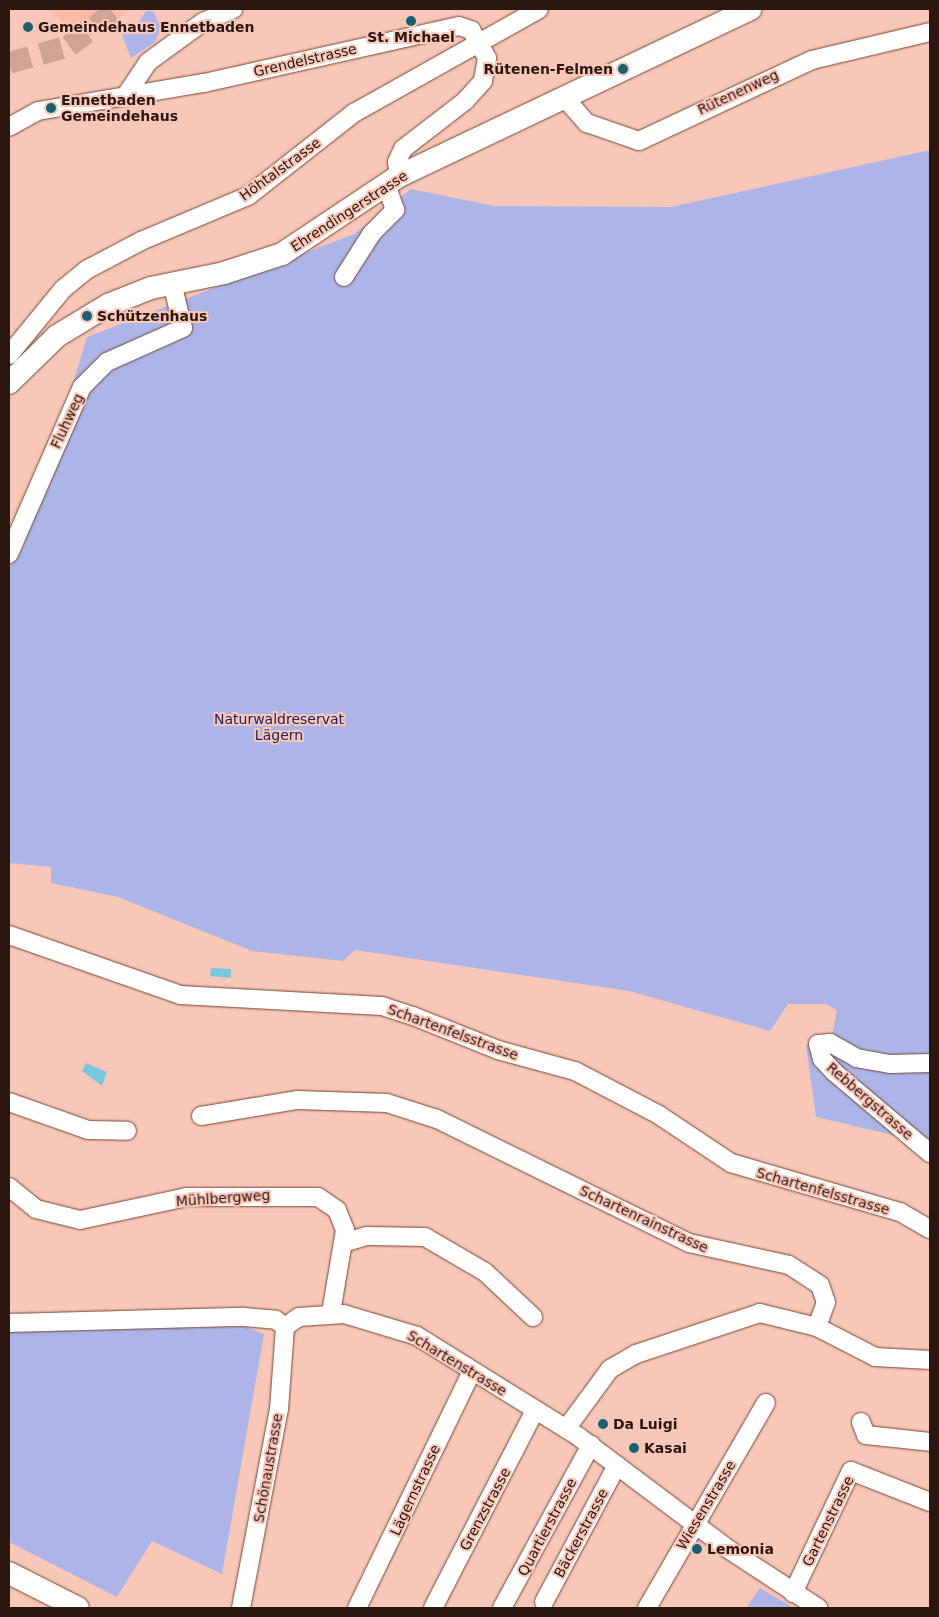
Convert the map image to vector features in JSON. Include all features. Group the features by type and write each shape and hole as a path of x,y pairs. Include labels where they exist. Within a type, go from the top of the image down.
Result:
{"main road":[{"name":"Ehrendingerstrasse","path":"9,383 37,353 87,316 172,283 224,273 282,254 393,180 564,97 728,14 750,9"},
{"path":"9,1573 78,1608"}],"street":[{"path":"126,95 148,62 203,22 233,9"},
{"name":"Höhtalstrasse","path":"9,355 42,311 82,274 114,253 248,196 354,113 480,39 539,9"},
{"name":"Grendelstrasse","path":"16,115 204,83 459,26 480,39"},
{"name":"Rütenenweg","path":"564,97 587,123 639,141 812,60 930,32"},
{"path":"344,277 372,233 395,210 393,180 397,162 403,149 465,101 483,81 488,66 480,39"},
{"path":"9,127 16,115"},
{"name":"Fluhweg","path":"9,554 82,387 107,362 183,328 172,283"},
{"name":"Schartenfelsstrasse","path":"9,935 180,995 382,1006 413,1016 498,1050 575,1071 659,1115 731,1163 764,1176 900,1212 930,1229"},
{"name":"Rebbergstrasse","path":"930,1063 874,1061 857,1058 830,1043 818,1044 822,1059 834,1072 930,1153"},
{"name":"Schartenrainstrasse","path":"201,1116 264,1104 332,1098 387,1103 437,1119 689,1243 806,1272 825,1294 817,1326"},
{"path":"9,1102 88,1130 127,1131"},
{"name":"Mühlbergweg","path":"9,1187 36,1209 80,1220 186,1198 308,1193 337,1210 346,1242 331,1313"},
{"path":"346,1242 366,1236 425,1237 485,1272 534,1317"},
{"path":"566,1429 610,1369 636,1354 760,1312 817,1326 875,1357 930,1360"},
{"name":"Schartenstrasse","path":"285,1326 299,1317 331,1313 399,1328 591,1445 694,1522 793,1593 818,1608"},
{"path":"9,1322 244,1317 276,1320 285,1326"},
{"name":"Schönaustrasse","path":"241,1608 279,1409 285,1326"},
{"name":"Lägernstrasse","path":"357,1608 472,1371"},
{"name":"Wiesenstrasse","path":"647,1608 694,1522 766,1403"},
{"name":"Grenzstrasse","path":"433,1608 535,1410"},
{"path":"861,1422 866,1435 930,1442"},
{"name":"Quartierstrasse","path":"502,1608 591,1445"},
{"name":"Bäckerstrasse","path":"544,1602 617,1465"},
{"name":"Gartenstrasse","path":"793,1593 851,1471 930,1502"}],"shaded area":[{"path":"47,9 131,9 86,40"},
{"path":"211,968 231,969 231,978 210,976"},
{"path":"86,1063 107,1072 102,1086 82,1071"}],"green space":[{"path":"146,11 153,11 161,28 155,42 131,58 122,35 136,26"},
{"name":"Naturwaldreservat Lägern","path":"930,150 930,1144 816,1117 806,1045 832,1036 837,1010 826,1004 788,1004 770,1031 629,991 355,950 343,961 252,951 118,897 51,883 51,867 9,863 9,567 23,548 87,337 354,234 411,189 494,206 671,207"},
{"path":"246,1327 264,1334 222,1574 152,1541 117,1597 9,1542 9,1328"},
{"path":"760,1588 794,1608 746,1608"}],"tunnel":[{"path":"9,63 69,46 118,9"}],"place":[{"name":"St. Michael","path":"411,21"},
{"name":"Gemeindehaus Ennetbaden","path":"28,27"},
{"name":"Rütenen-Felmen","path":"623,69"},
{"name":"Ennetbaden Gemeindehaus","path":"51,108"},
{"name":"Schützenhaus","path":"87,316"},
{"name":"Da Luigi","path":"603,1424"},
{"name":"Kasai","path":"634,1448"},
{"name":"Lemonia","path":"697,1549"}]}
